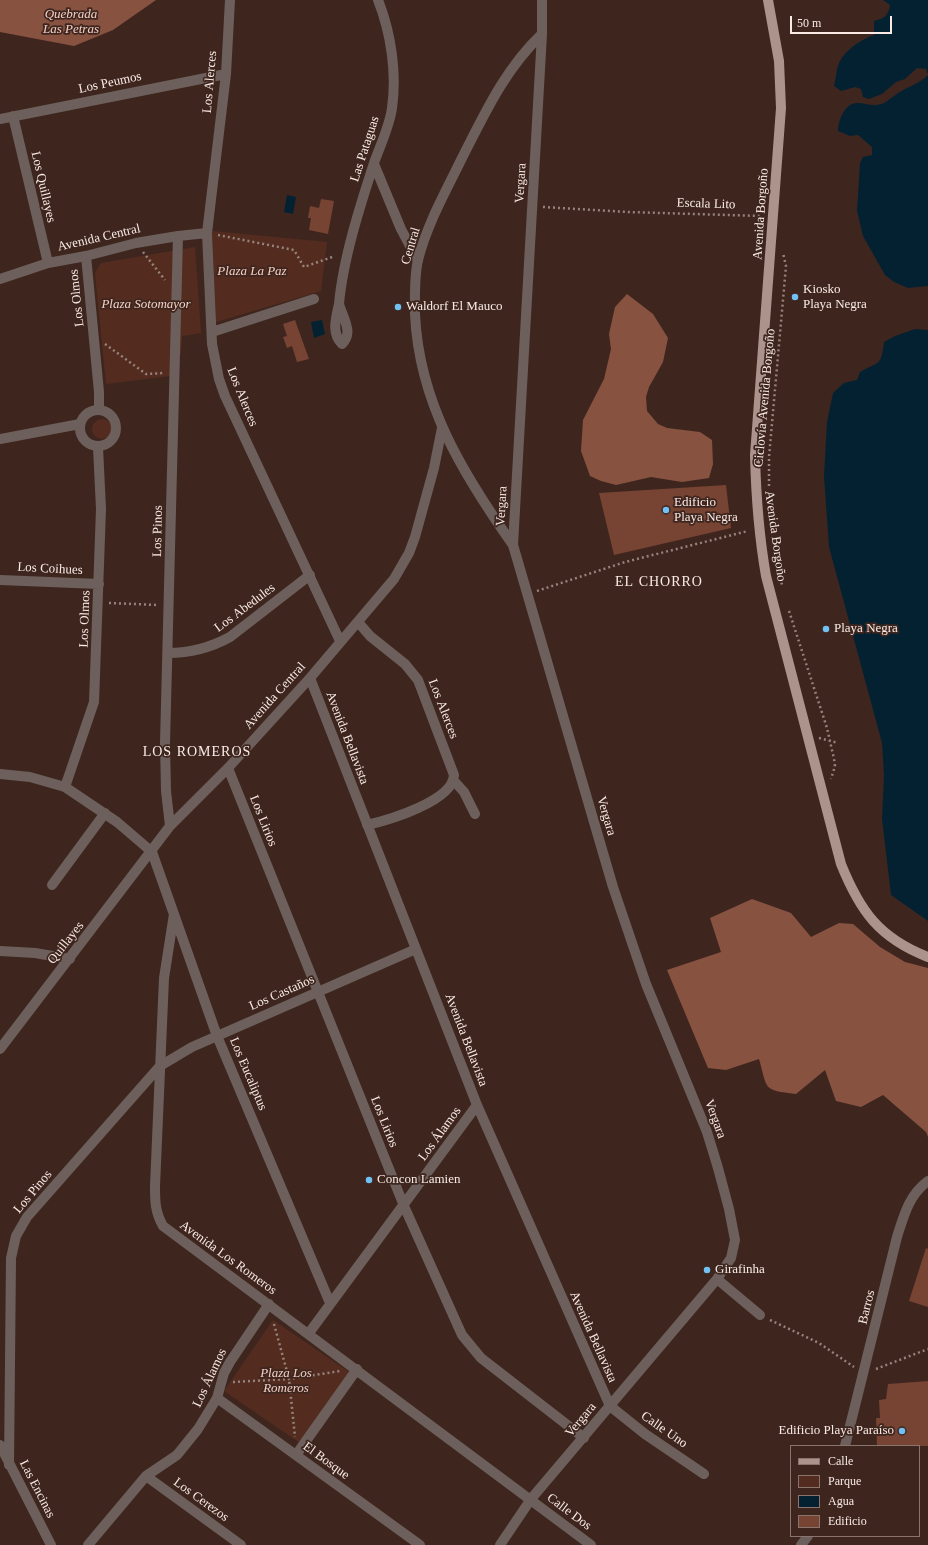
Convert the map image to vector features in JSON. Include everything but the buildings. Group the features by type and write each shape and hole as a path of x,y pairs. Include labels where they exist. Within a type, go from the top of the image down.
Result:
{"main road":[{"name":"Avenida Borgoño","path":"768,0 776,37 780,84 774,216 755,455 759,528 766,576 841,864 855,897 868,917 889,937 901,945 928,957"}],"street":[{"name":"Los Alerces","path":"230,0 226,74 207,233 214,362 225,396 340,641"},
{"name":"Las Pataguas","path":"339,304 340,285 374,164 392,108 392,64 388,33 378,0"},
{"name":"Vergara","path":"500,1545 531,1499 717,1279 730,1258 735,1240 729,1210 707,1132 646,984 613,887 513,544 542,34 542,0"},
{"name":"Central","path":"513,544 480,498 442,428 429,394 419,354 415,307 418,261 436,210 498,87 520,56 542,34"},
{"name":"Los Peumos","path":"0,119 226,74"},
{"name":"Los Quillayes","path":"13,116 48,263"},
{"path":"374,164 401,229 418,261"},
{"name":"Avenida Central","path":"0,279 48,263 86,256 136,243 207,233"},
{"name":"Los Pinos","path":"170,826 166,791 165,743 170,605 170,373 178,236"},
{"name":"Los Olmos","path":"86,256 99,392 98,410"},
{"path":"212,332 314,299"},
{"path":"98,410 104,411 114,417 117,428 114,439 104,446 98,447 93,446 84,440 80,430 80,424 87,414 98,410"},
{"path":"0,439 80,424"},
{"name":"Avenida Central","path":"152,852 170,826 228,768 310,678 340,641 390,585 409,553 415,537 432,476 442,428"},
{"name":"Los Olmos","path":"65,787 94,702 99,602 100,509 98,447"},
{"name":"Los Abedules","path":"168,653 196,651 219,643 230,637 310,575"},
{"name":"Los Coihues","path":"0,580 99,584"},
{"name":"Los Alerces","path":"358,622 370,636 405,664 418,680 454,775 454,781 464,792 475,814"},
{"name":"Avenida Bellavista","path":"310,678 477,1104 610,1406"},
{"name":"Los Lirios","path":"228,768 404,1206 458,1326 470,1347 488,1364 584,1438"},
{"path":"0,774 30,777 65,787 105,813 152,852"},
{"path":"368,825 390,819 438,798 451,786 454,781"},
{"path":"52,885 105,813"},
{"name":"Los Eucaliptus","path":"152,852 218,1036 330,1303"},
{"name":"Quillayes","path":"0,1049 152,852"},
{"name":"Avenida Los Romeros","path":"174,914 164,978 155,1198 157,1216 163,1226 531,1499"},
{"name":"Los Castaños","path":"160,1066 192,1047 416,949"},
{"path":"0,951 22,951 70,959"},
{"name":"Los Pinos","path":"9,1465 11,1258 16,1236 33,1209 160,1066"},
{"name":"Los Álamos","path":"309,1333 404,1206 477,1104"},
{"name":"Barros","path":"845,1445 906,1209 914,1194 928,1181"},
{"path":"717,1279 760,1315"},
{"name":"Los Álamos","path":"88,1545 146,1476 177,1455 198,1429 217,1398 221,1382 230,1362 269,1304"},
{"path":"296,1455 357,1369"},
{"name":"El Bosque","path":"217,1398 420,1545"},
{"name":"Calle Uno","path":"610,1406 645,1434 704,1474"},
{"name":"Las Encinas","path":"0,1445 51,1545"},
{"name":"Los Cerezos","path":"146,1476 241,1545"},
{"name":"Calle Dos","path":"531,1499 591,1545"},
{"path":"801,1545 807,1537"}],"path":[{"name":"Escala Lito","path":"532,206 628,212 774,216"},
{"path":"207,233 294,250 304,267 349,252"},
{"path":"136,243 166,281"},
{"name":"Ciclovía Avenida Borgoño","path":"769,488 769,457 786,266 782,249"},
{"path":"94,336 146,374 170,373"},
{"path":"164,366 170,373"},
{"path":"769,495 770,510"},
{"path":"528,594 625,562 759,528"},
{"path":"776,558 782,586"},
{"path":"99,602 170,605"},
{"path":"788,608 830,741 835,766 830,781"},
{"path":"807,735 838,743"},
{"path":"269,1304 289,1379 296,1455"},
{"path":"760,1315 819,1343 864,1374 928,1349"},
{"path":"221,1382 289,1379 357,1369"}],"green space":[{"name":"Quebrada Las Petras","path":"0,0 156,0 113,30 74,46 0,32"},
{"name":"Plaza La Paz","path":"212,231 327,242 321,291 216,322"},
{"name":"Plaza Sotomayor","path":"195,247 201,333 182,336 181,354 170,356 170,376 106,384 95,273 101,263"},
{"path":"627,294 653,314 668,338 663,362 649,387 646,397 647,411 658,424 667,428 700,432 712,440 713,464 709,478 682,482 651,477 616,485 590,476 581,451 583,420 604,379 611,349 609,334 615,307"},
{"path":"98,419 106,419 112,425 112,433 106,439 98,439 92,433 92,425"},
{"path":"752,899 791,913 811,937 839,923 853,924 880,947 905,962 928,968 928,1137 926,1132 883,1095 861,1107 836,1101 825,1070 796,1094 777,1091 768,1087 759,1059 726,1070 708,1068 667,970 721,952 710,918"},
{"name":"Plaza Los Romeros","path":"273,1320 349,1372 300,1443 224,1391"}],"water":[{"path":"883,0 928,0 928,74 926,69 917,68 905,79 896,82 882,94 869,99 863,97 861,89 855,87 841,91 834,86 839,63 845,54 854,46 874,35 874,21 885,16 889,9 890,5"},
{"path":"928,75 928,286 908,288 894,282 885,275 863,236 857,211 860,163 863,157 872,155 872,147 858,135 850,136 838,131 838,127 845,109 852,104 860,103 878,105 886,102"},
{"path":"287,195 296,197 293,214 284,212"},
{"path":"322,320 325,334 314,338 311,322"},
{"path":"915,329 928,330 928,921 891,895 882,819 884,775 882,743 829,547 824,476 827,422 833,393 844,383 857,380 860,372 880,360 884,342 895,336"}],"place":[{"name":"Kiosko Playa Negra","path":"795,297"},
{"name":"Waldorf El Mauco","path":"398,307"},
{"name":"Edificio Playa Negra","path":"666,510"},
{"name":"Playa Negra","path":"826,629"},
{"name":"Concon Lamien","path":"369,1180"},
{"name":"Girafinha","path":"707,1270"},
{"name":"Edificio Playa Paraíso","path":"902,1431"}],"district":[{"name":"EL CHORRO","path":"659,582"},
{"name":"LOS ROMEROS","path":"197,752"}]}
